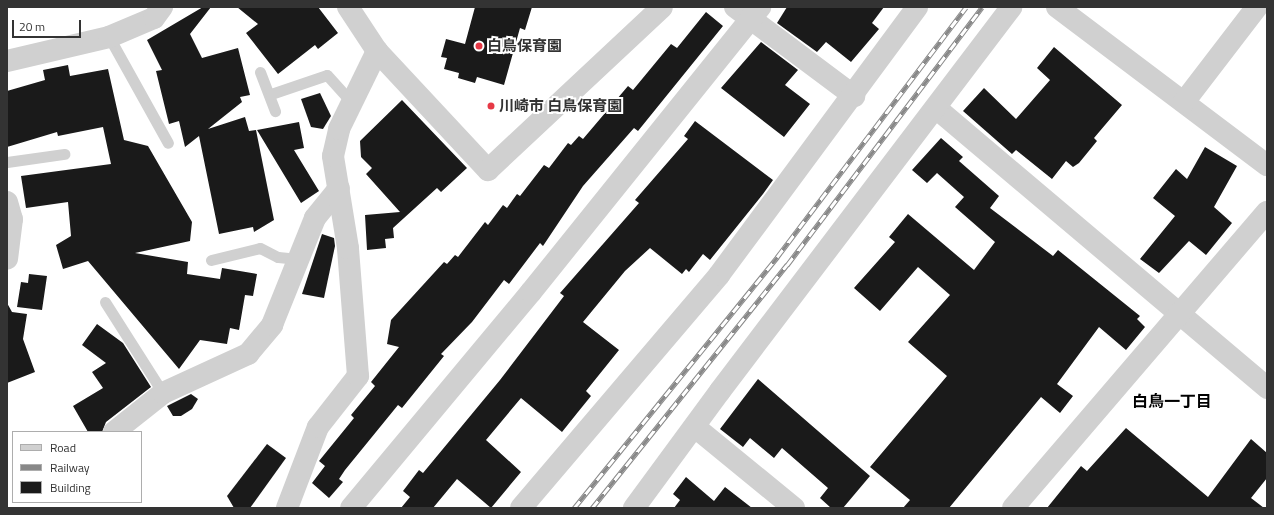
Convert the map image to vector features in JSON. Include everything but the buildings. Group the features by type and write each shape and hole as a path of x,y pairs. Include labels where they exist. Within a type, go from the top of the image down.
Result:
{"street":[{"path":"7,61 109,37 154,18 162,7"},
{"path":"348,7 377,51 488,170 662,7"},
{"path":"521,508 719,275 854,96 917,7"},
{"path":"634,508 720,391 1012,7"},
{"path":"1057,7 1267,165"},
{"path":"1184,102 1257,7"},
{"path":"351,508 531,292 749,10 854,96"},
{"path":"287,508 318,428 358,376 348,248 334,156 339,129 377,51"},
{"path":"936,108 1267,388"},
{"path":"115,431 163,393 248,354 272,325 315,218 339,188"},
{"path":"7,202 12,218 7,259"},
{"path":"1013,508 1181,316 1267,212"},
{"path":"694,427 794,508"}],"lane":[{"path":"109,37 168,143"},
{"path":"260,72 271,94 275,111"},
{"path":"271,94 327,75 352,103"},
{"path":"7,162 64,154"},
{"path":"211,260 260,248 278,257 298,258"},
{"path":"105,302 163,393"}],"railway":[{"path":"574,508 777,257 966,7"},
{"path":"592,508 787,265 982,7"}],"place":[{"name":"白鳥保育園","path":"479,46"},
{"name":"川崎市 白鳥保育園","path":"491,106"}],"district":[{"name":"白鳥一丁目","path":"1172,401"}]}
